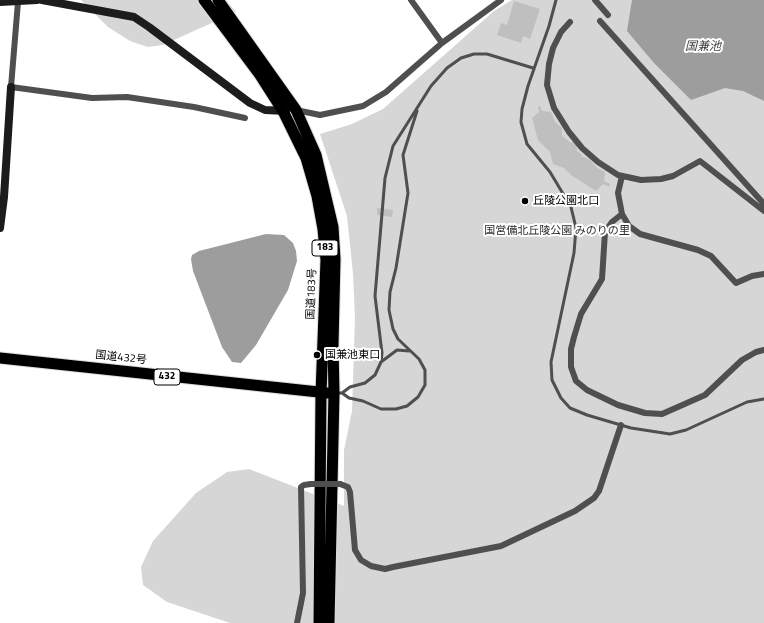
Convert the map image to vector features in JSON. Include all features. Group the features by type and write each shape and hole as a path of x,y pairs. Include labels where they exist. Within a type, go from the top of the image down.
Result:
{"highway":[{"name":"国道183号","path":"204,0 260,75 283,111 306,158 317,196 323,229 326,260 321,393 319,623"},
{"name":"国道183号","path":"218,0 296,110 316,155 333,228 335,259 333,345 338,393 329,623"},
{"name":"国道432号","path":"0,358 321,393 338,393"}],"street":[{"path":"0,2 37,0"},
{"path":"42,0 134,17 155,31 250,103 265,110 296,110 320,115 363,106 386,92 442,43 501,0"},
{"path":"411,0 442,43"},
{"path":"595,0 608,15"},
{"path":"0,228 4,197 18,2"},
{"path":"570,22 559,36 550,57 547,85 550,100 569,132 582,148 608,169 622,176 641,180 660,179 681,173 700,161 764,211"},
{"path":"600,22 764,204"},
{"path":"11,87 92,98 127,97 194,107 245,118"},
{"path":"622,176 618,193 622,214 629,226 640,234 698,250 711,256 736,283 752,276 764,274"},
{"path":"622,214 612,222 605,232 602,279 577,324 572,349 571,367 573,375 581,386 599,397 634,410 651,414 662,414 705,395 742,360 756,352 764,350"},
{"path":"297,623 303,593 301,487 304,485 340,484 348,488 350,492 355,550 361,560 372,566 378,568 393,567 501,546 575,511 594,498 599,491 621,425"}],"lane":[{"path":"556,0 549,26 533,68 522,109 523,135 532,152 562,189 571,207 576,228 574,253 551,362 552,380 561,398 570,408 587,415 621,425 670,434 686,430 747,402 764,399"},
{"path":"338,393 350,387 365,383 375,375 381,362 382,353 375,296 386,178 393,146 431,86 447,68 461,58 474,54 487,54 533,68"},
{"path":"338,393 349,398 363,401 381,409 396,409 407,406 418,397 425,385 425,370 419,359 398,338 393,329 389,310 390,292 396,268 408,194 403,155 418,108"},
{"path":"381,362 397,350 410,351"}],"green space":[{"path":"81,0 226,0 236,12 163,45 148,47 130,41 108,27"},
{"name":"国営備北丘陵公園 みのりの里","path":"512,0 764,0 764,623 230,623 167,602 143,585 141,567 153,541 196,493 227,472 249,469 344,506 344,450 352,411 355,318 353,274 347,216 320,134 352,124 383,109 494,11"}],"water":[{"name":"国兼池","path":"632,0 764,0 764,101 743,91 725,88 691,100 654,63 627,31"},
{"path":"266,234 284,235 293,243 297,261 288,290 256,345 241,363 232,362 222,347 193,271 191,259 192,255 199,251"}],"building":[{"path":"514,1 540,9 530,39 523,36 521,43 497,35 501,23 507,25"},
{"path":"540,106 542,111 551,112 555,122 562,128 562,136 570,142 576,143 577,151 582,155 581,156 590,160 597,168 605,172 604,181 610,184 609,187 603,184 596,191 571,175 564,168 553,164 550,152 538,140 532,118 539,112 538,107"},
{"path":"377,208 393,210 392,217 377,215"}],"place":[{"name":"丘陵公園北口","path":"525,201"},
{"name":"国兼池東口","path":"317,355"}]}
